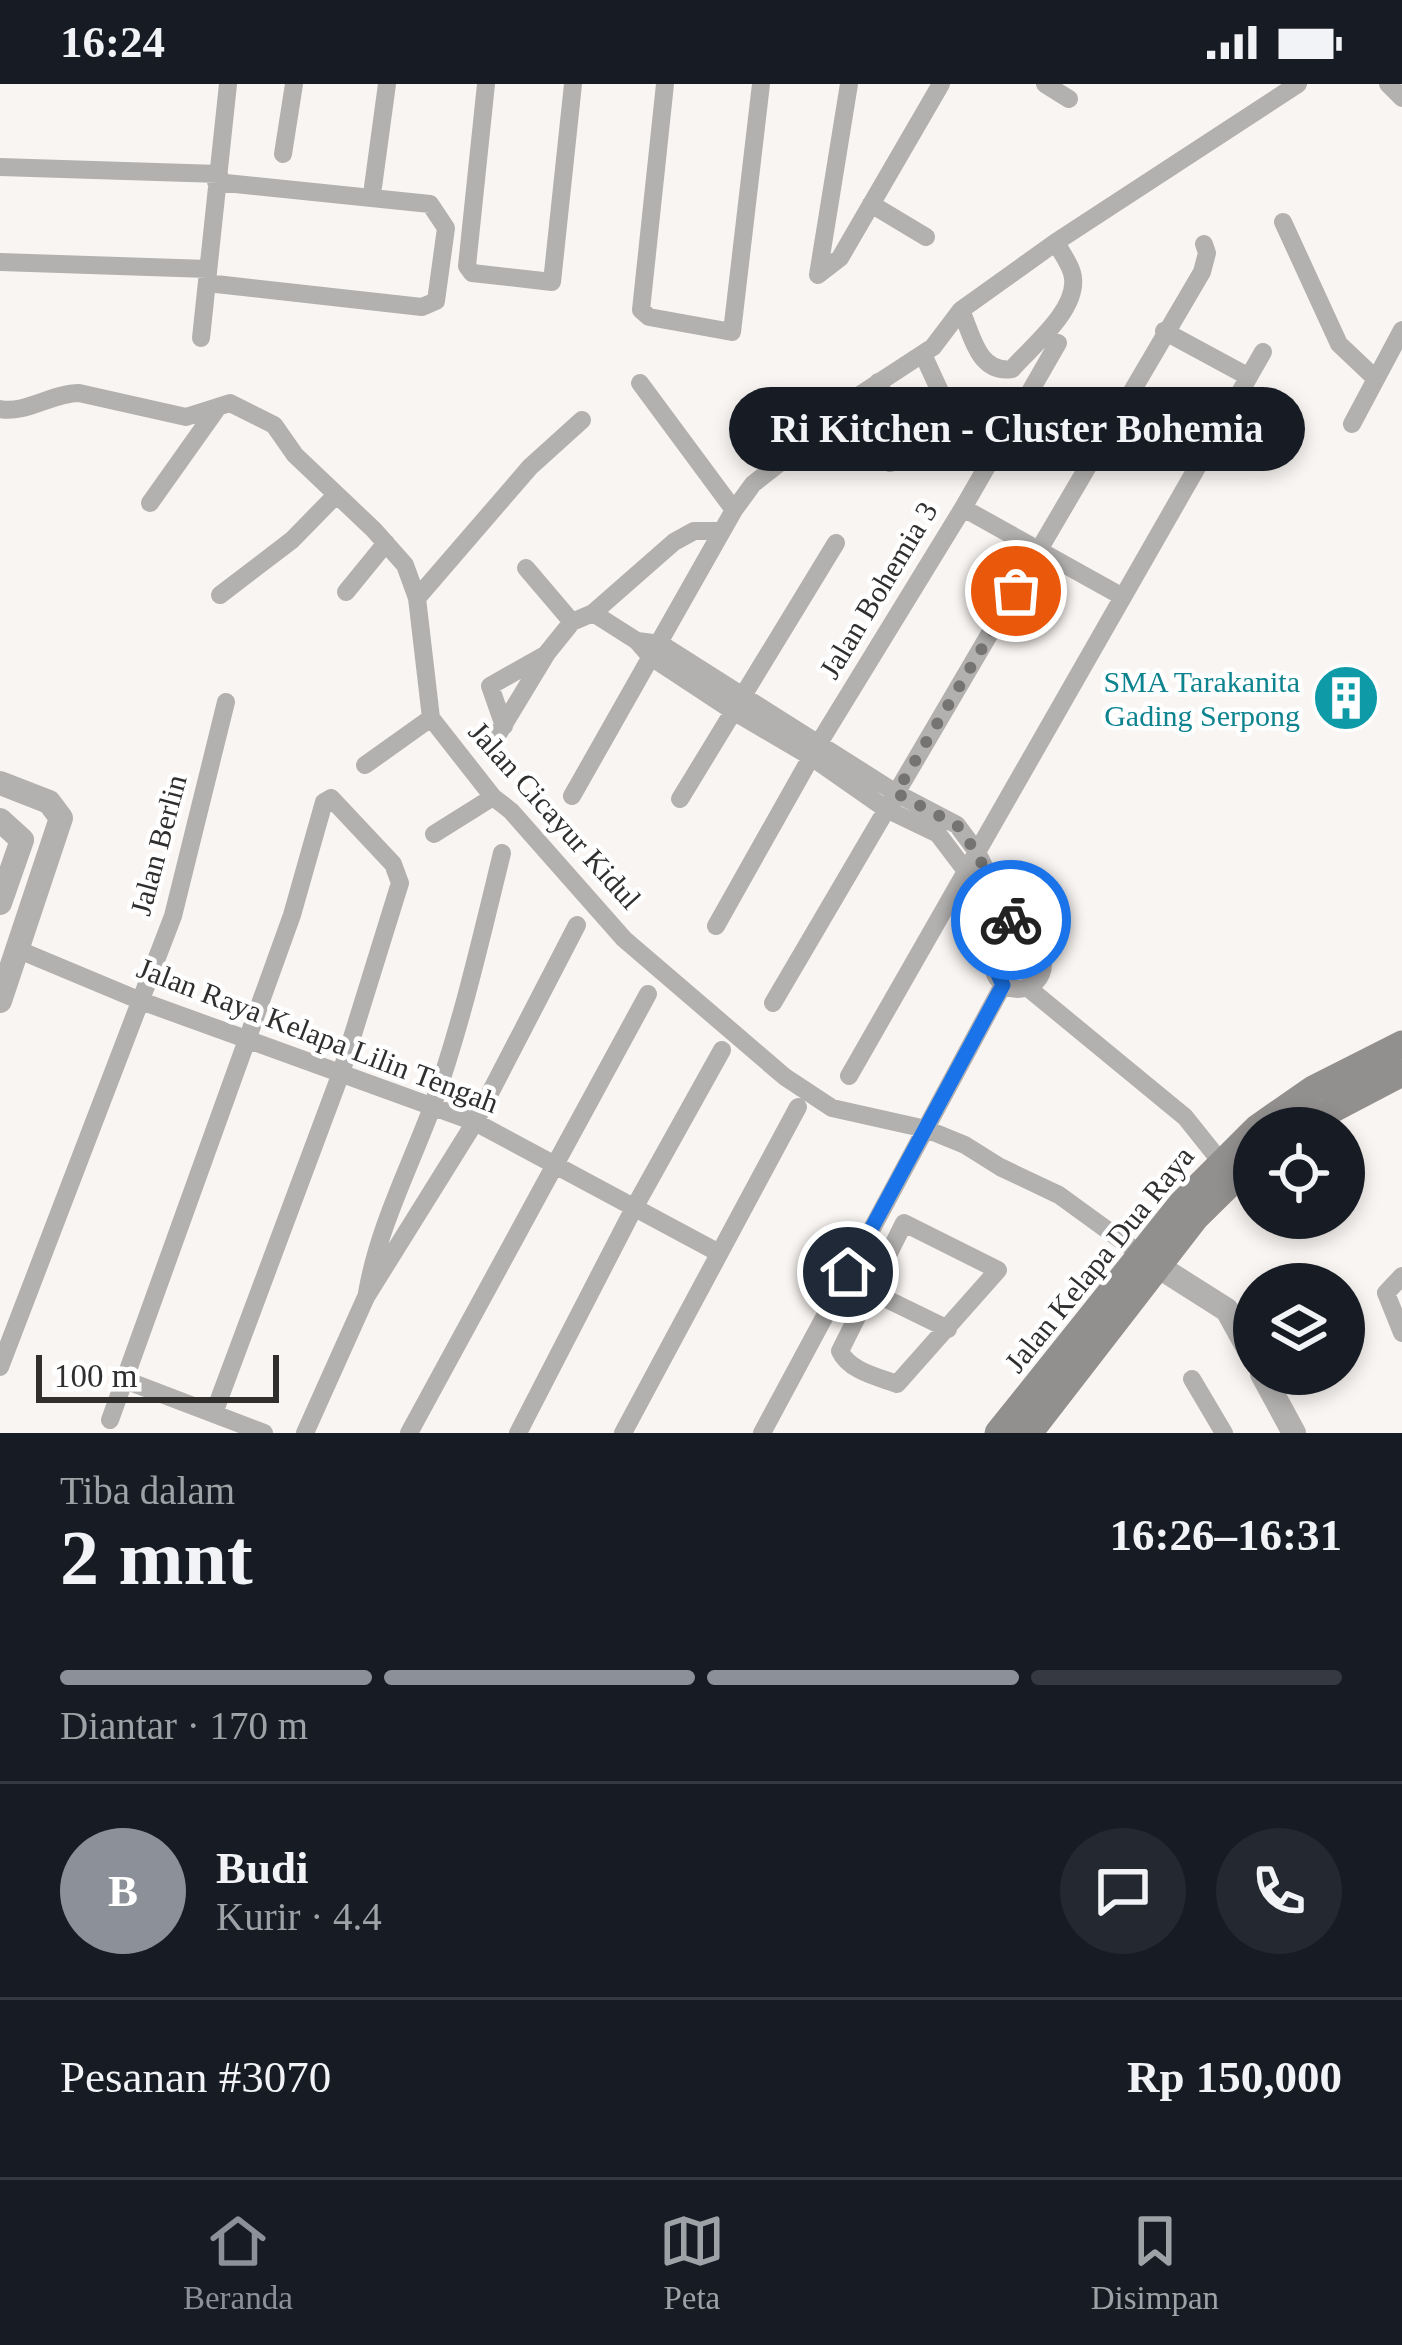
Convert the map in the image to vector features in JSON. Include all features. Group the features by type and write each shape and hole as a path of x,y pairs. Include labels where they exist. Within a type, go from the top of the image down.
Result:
{"main road":[{"name":"Jalan Kelapa Dua Raya","path":"1331,1107 1400,1063"},
{"name":"Jalan Kelapa Dua Raya","path":"1288,1107 1313,1089 1400,1063"},
{"name":"Jalan Kelapa Dua Raya","path":"1029,1433 1150,1261 1182,1203 1233,1151"},
{"name":"Jalan Kelapa Dua Raya","path":"998,1433 1150,1261 1233,1181"}],"street":[{"path":"201,338 228,84"},
{"path":"284,154 294,84"},
{"path":"373,188 387,84"},
{"path":"486,84 466,266 472,273 552,282 573,84"},
{"path":"664,84 641,310 649,316 732,332 761,84"},
{"path":"849,84 818,275 840,258 941,84"},
{"path":"1045,84 1069,99"},
{"path":"852,400 933,347 961,310 1056,242 1298,84"},
{"path":"1388,84 1402,98"},
{"path":"0,167 218,178 430,204 446,228 436,301 422,307 208,276 0,262"},
{"path":"872,204 926,237"},
{"path":"1283,222 1339,344 1376,379"},
{"path":"961,310 986,363 1001,371 1012,369 1061,313 1072,292 1073,275 1056,242"},
{"path":"773,1003 1202,272 1207,254 1204,244"},
{"path":"1352,424 1402,330"},
{"path":"1164,331 1249,377"},
{"name":"Jalan Bohemia 3","path":"716,926 1058,343"},
{"path":"849,1076 1263,352"},
{"path":"926,361 956,427 993,457"},
{"path":"878,382 897,420 918,444 914,454 890,463"},
{"path":"640,383 734,510"},
{"name":"Jalan Cicayur Kidul","path":"0,409 11,411 66,393 186,417 230,403 274,425 295,454 405,565 417,598 431,718 493,797 511,811 624,939 785,1077 832,1108 926,1130 965,1145 1059,1195 1150,1261"},
{"path":"150,503 219,406"},
{"path":"956,427 1017,415"},
{"path":"417,598 530,467 582,420"},
{"path":"572,796 734,510 753,484 809,440"},
{"path":"220,595 292,540 336,495"},
{"path":"963,508 1123,597"},
{"path":"489,749 547,653 572,622 593,613 674,542 694,531 722,531"},
{"path":"346,592 386,543"},
{"path":"680,799 836,543"},
{"path":"526,568 572,622"},
{"path":"593,613 816,751 938,834 1012,941 1035,946 1042,961 1039,977 1027,987"},
{"path":"504,726 490,686 547,653"},
{"name":"Jalan Berlin","path":"0,1367 173,916 226,702"},
{"path":"365,765 431,718"},
{"path":"0,1001 61,818 49,802 4,784"},
{"path":"0,903 21,846 7,824 13,800 4,784"},
{"path":"434,834 493,797"},
{"path":"110,1420 250,1039 324,802 331,798 393,864 400,883 341,1073 214,1413"},
{"path":"891,801 945,816 976,852 1012,941"},
{"path":"7,824 58,811"},
{"path":"366,1297 374,1250 432,1107 467,993 502,853"},
{"path":"305,1433 366,1297 475,1122 577,925"},
{"path":"1003,985 993,964 1012,941"},
{"name":"Jalan Raya Kelapa Lilin Tengah","path":"19,950 141,1001 475,1122 719,1252"},
{"path":"762,1433 1003,985"},
{"path":"1003,985 1027,987 1185,1117 1221,1162"},
{"path":"409,1433 648,994"},
{"path":"518,1433 722,1050"},
{"path":"623,1433 798,1107"},
{"path":"904,1222 998,1270 897,1384 844,1360 840,1351 868,1290 904,1222"},
{"path":"1150,1261 1227,1310 1233,1321"},
{"path":"1402,1276 1386,1293 1402,1333"},
{"path":"868,1290 948,1329"},
{"path":"829,1307 853,1319"},
{"path":"1192,1379 1218,1430"},
{"path":"125,1380 264,1433"},
{"path":"1273,1395 1294,1433"}],"way so far":[{"path":"1011,920 957,825 896,793 1016,591"}],"place":[{"name":"Ri Kitchen - Cluster Bohemia","path":"1016,591"},
{"name":"SMA Tarakanita Gading Serpong","path":"1346,698"}],"route":[{"path":"848,1272 1003,985 993,964 1004,943 1020,940 1011,920"}]}
